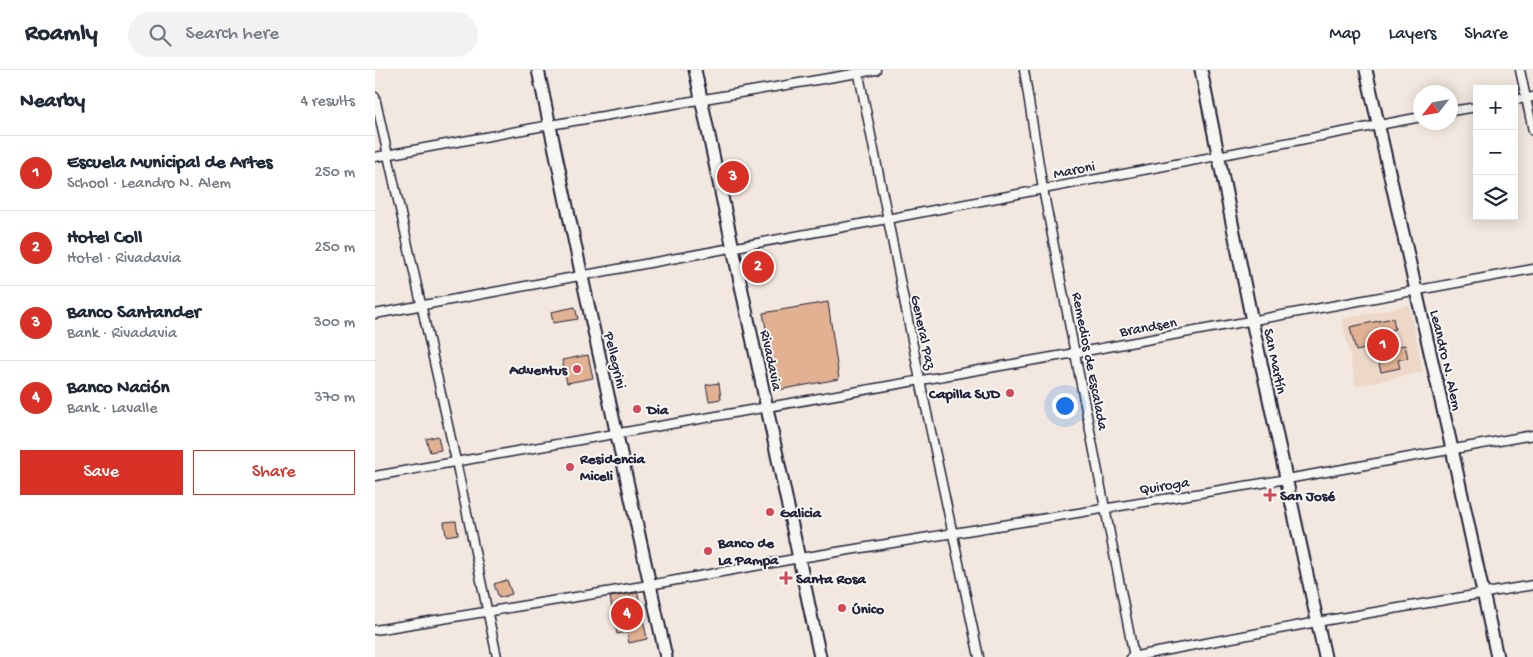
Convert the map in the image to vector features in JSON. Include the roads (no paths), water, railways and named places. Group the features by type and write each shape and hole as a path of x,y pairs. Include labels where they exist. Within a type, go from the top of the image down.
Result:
{"main road":[{"name":"Pellegrini","path":"538,70 581,277 666,657"},
{"name":"Rivadavia","path":"695,70 820,657"},
{"name":"San Martín","path":"1201,70 1252,321 1325,657"},
{"name":"Leandro N. Alem","path":"1366,70 1497,657"}],"street":[{"path":"375,157 550,125 876,70"},
{"name":"Remedios de Escalada","path":"1024,70 1043,189 1106,508 1133,657"},
{"path":"1520,70 1529,97 1533,131"},
{"name":"General Paz","path":"858,72 920,380 979,657"},
{"path":"375,97 456,461 497,657"},
{"path":"1458,111 1473,108"},
{"name":"Maroni","path":"375,314 581,277 1413,118"},
{"name":"Brandsen","path":"375,476 1075,353 1533,268"},
{"name":"Quiroga","path":"375,630 649,585 799,558 1287,479 1533,435"},
{"path":"1133,657 1317,622 1533,586"}],"place":[{"name":"Banco Santander","path":"733,177"},
{"name":"Hotel Coll","path":"758,267"},
{"name":"Escuela Municipal de Artes","path":"1383,345"},
{"name":"Adventus","path":"577,369"},
{"name":"Capilla SUD","path":"1010,393"},
{"name":"Dia","path":"637,409"},
{"name":"Residencia Miceli","path":"570,467"},
{"name":"San José","path":"1270,495"},
{"name":"Galicia","path":"770,512"},
{"name":"Banco de La Pampa","path":"708,551"},
{"name":"Santa Rosa","path":"786,578"},
{"name":"Único","path":"842,608"},
{"name":"Banco Nación","path":"627,614"}]}
